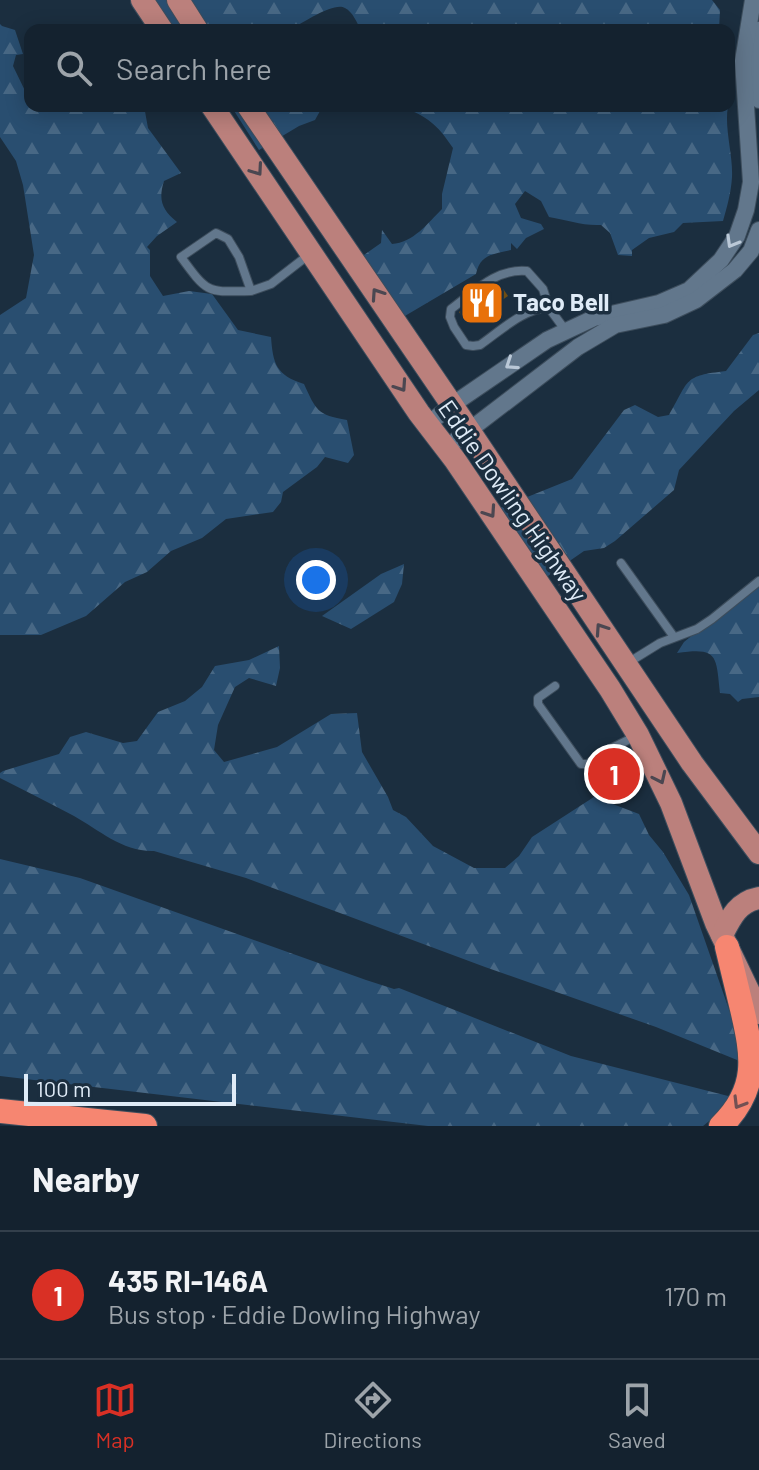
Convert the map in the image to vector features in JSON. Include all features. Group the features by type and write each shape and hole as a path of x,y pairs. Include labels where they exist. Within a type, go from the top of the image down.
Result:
{"highway":[{"path":"721,1126 740,1104 747,1089 751,1066 749,1041 724,941"},
{"path":"0,1111 145,1126"}],"main road":[{"path":"142,0 158,24"},
{"path":"178,0 193,24"},
{"name":"Eddie Dowling Highway","path":"216,112 610,689 638,735 671,803 724,941 759,1013"},
{"name":"Eddie Dowling Highway","path":"252,112 625,665 716,797 759,853"},
{"path":"724,941 737,909 747,901 759,898"}],"street":[{"path":"428,424 547,340 594,318 659,303 689,290 721,260 737,236 755,181 743,61 753,0"},
{"path":"759,19 756,59 759,100"},
{"path":"446,448 578,347 615,325 664,315 696,300 735,270 751,251 759,230"},
{"path":"566,331 578,347"}],"lane":[{"path":"251,291 239,257 228,239 216,233 181,257 200,283 215,292 251,291 271,284 312,253"},
{"path":"549,308 529,311 480,345 473,346 466,345 450,317 451,309 498,274 527,271 543,289 549,308 566,331"},
{"path":"621,563 674,637"},
{"path":"625,665 660,643 697,629 759,581"},
{"path":"555,686 538,698 538,704 581,764 588,764 638,735"}],"green space":[{"path":"142,0 712,0 720,10 719,24 358,24 350,12 340,7 300,24 158,24"},
{"path":"0,24 15,30 23,54 16,55 13,66 24,89 24,112 145,112 148,128 181,173 164,181 161,194 163,204 177,222 147,247 150,250 150,276 163,296 189,291 212,294 238,330 271,337 275,361 282,372 304,384 323,413 347,420 354,455 348,463 325,457 317,467 283,492 281,502 273,512 226,519 202,538 171,551 147,572 125,582 86,616 41,635 0,635 0,315 26,298 34,255 23,185 16,161 0,137"},
{"path":"235,112 319,112 315,120 259,150"},
{"path":"414,112 728,112 732,177 723,221 683,223 674,232 649,238 632,250 632,256 618,255 610,233 601,225 549,217 541,201 525,191 515,204 521,218 541,224 544,229 526,238 517,249 511,243 511,250 484,259 476,274 393,323 354,262 381,243 382,230 392,244 400,243 420,231 442,209 442,194 453,148 431,122"},
{"path":"759,333 759,390 734,411 679,470 674,490 615,541 604,548 584,551 535,585 500,508 572,479 624,410 635,405 658,417 669,415 689,381 702,375 726,371 753,335"},
{"path":"404,564 402,584 394,602 351,629 322,616 381,574"},
{"path":"759,581 759,697 738,702 730,694 720,693 712,656 700,651 677,653 684,642"},
{"path":"279,646 280,668 276,686 249,678 235,687 218,725 214,750 224,762 277,747 331,714 357,713 362,752 393,810 406,817 433,846 474,868 505,868 519,856 532,837 597,795 639,814 649,835 689,895 740,1041 742,1062 656,1027 246,878 154,851 132,848 0,778 3,771 59,754 70,737 86,732 123,743 137,741 158,712 185,701 202,687 215,666 249,660"},
{"path":"0,859 80,878 366,980 399,988 571,1056 732,1097 703,1126 428,1126 0,1076"}],"building":[{"name":"Taco Bell","path":"499,283 508,296 467,324 459,312"}],"place":[{"name":"Taco Bell","path":"482,303"},
{"name":"435 RI-146A","path":"614,774"}]}
